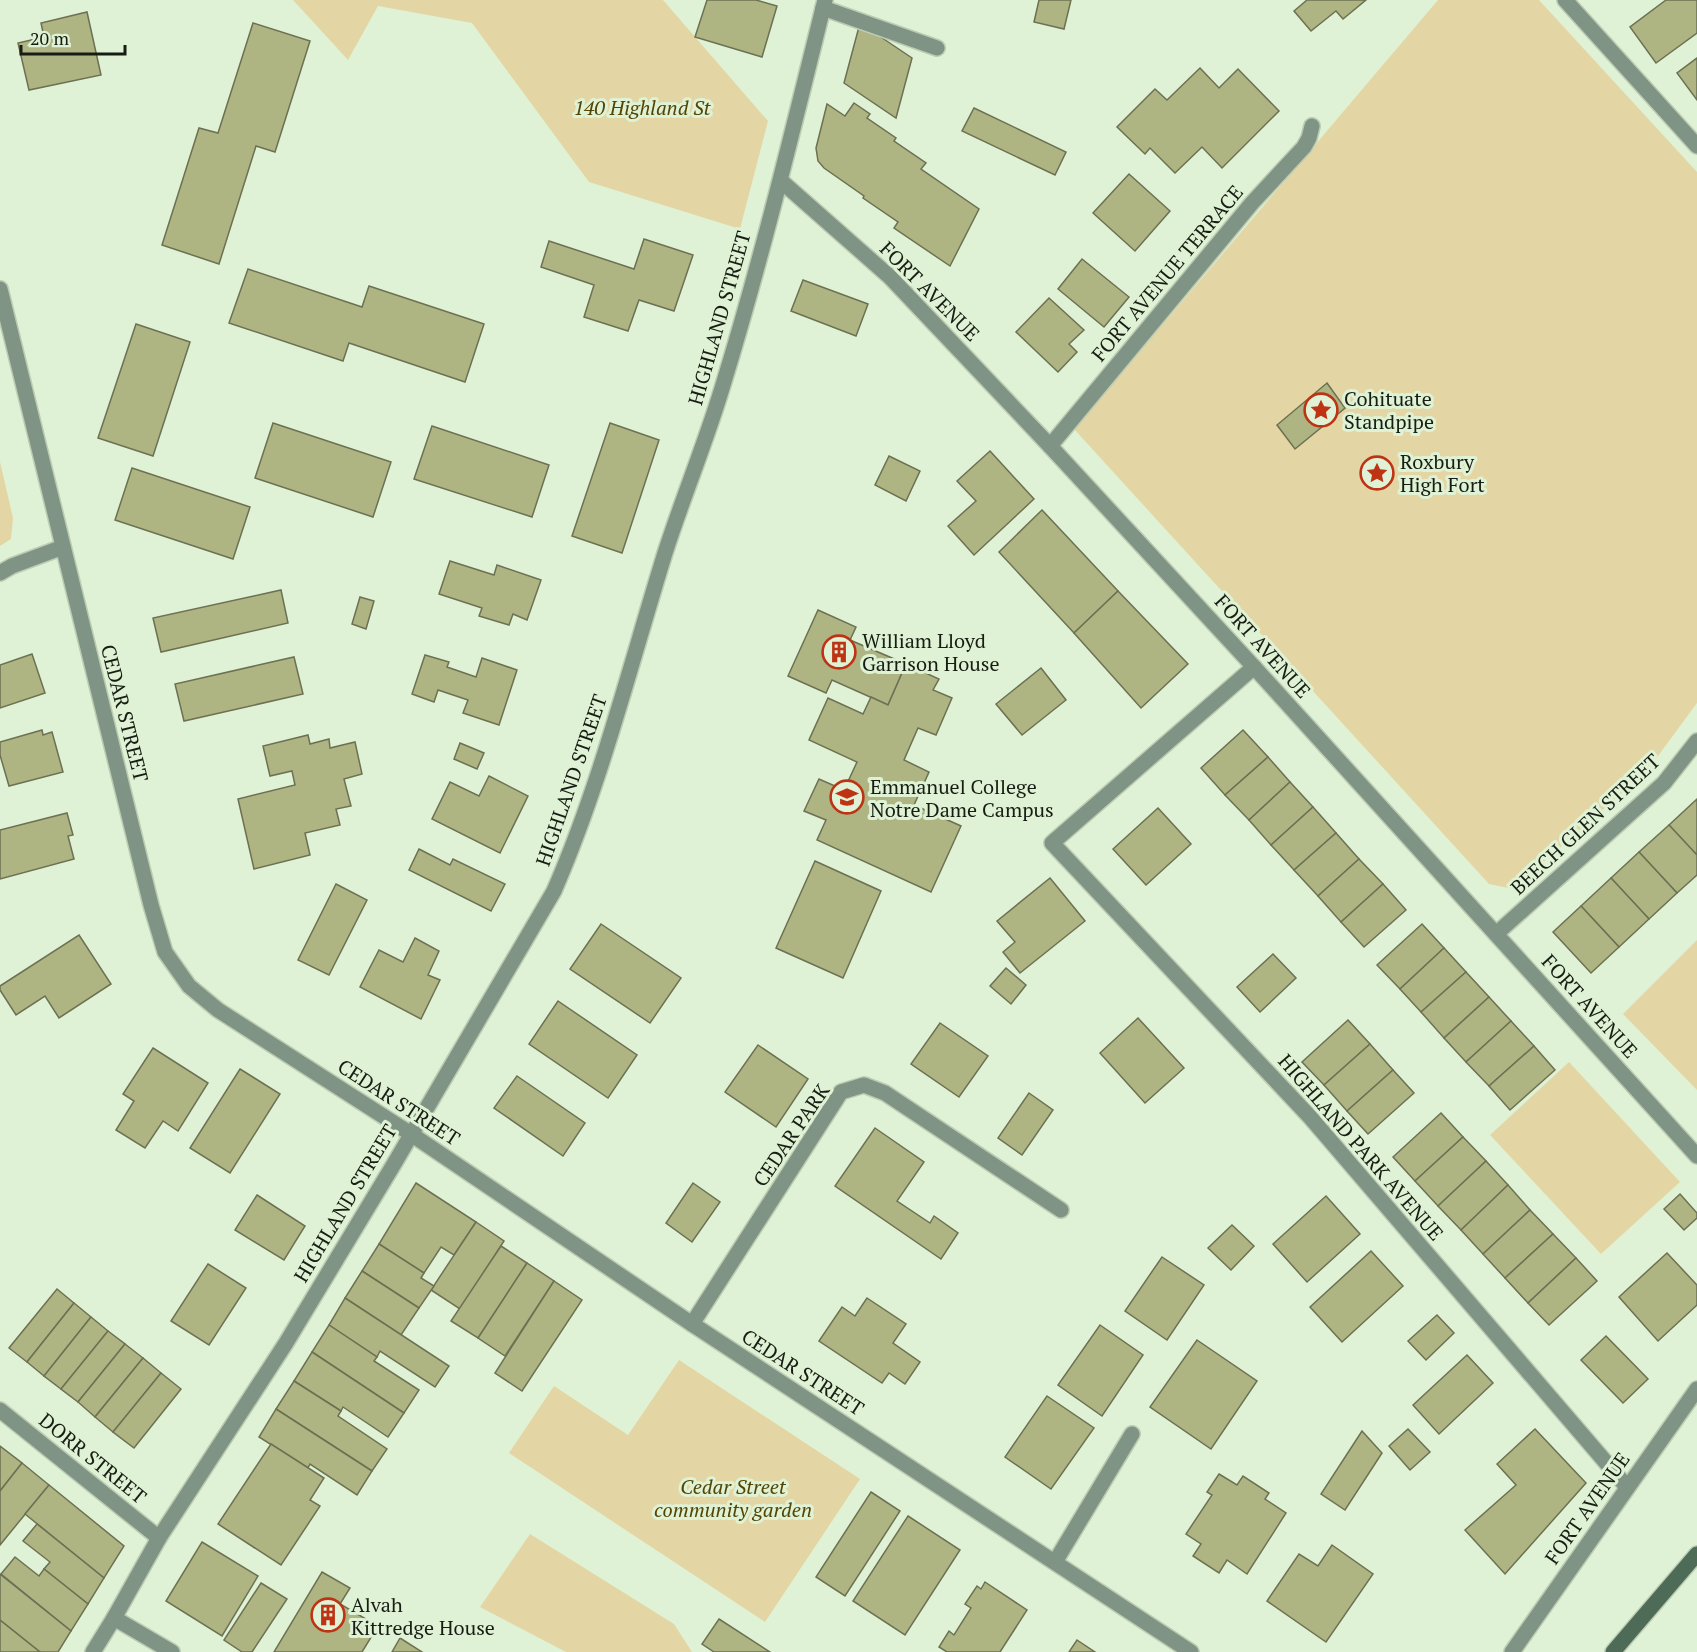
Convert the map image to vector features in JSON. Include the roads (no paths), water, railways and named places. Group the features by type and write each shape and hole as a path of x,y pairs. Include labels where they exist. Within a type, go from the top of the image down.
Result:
{"main road":[{"path":"1613,1652 1697,1554"}],"street":[{"path":"1565,0 1697,146"},
{"path":"824,4 937,48"},
{"name":"HIGHLAND STREET","path":"93,1652 159,1538 286,1342 394,1164 554,891 572,849 666,551 723,387 781,181 824,4"},
{"name":"FORT AVENUE TERRACE","path":"1050,446 1252,203 1304,147 1312,126"},
{"name":"FORT AVENUE","path":"781,181 890,277 1050,446 1254,667 1697,1156"},
{"name":"CEDAR STREET","path":"0,289 151,905 165,952 189,986 218,1010 411,1134 692,1324 1191,1652"},
{"path":"0,573 12,566 63,548"},
{"name":"HIGHLAND PARK AVENUE","path":"1254,667 1052,843 1310,1117 1627,1487"},
{"name":"BEECH GLEN STREET","path":"1496,934 1664,783 1697,741"},
{"name":"CEDAR PARK","path":"692,1324 841,1092 864,1085 885,1093 1061,1210"},
{"name":"FORT AVENUE","path":"1512,1652 1697,1389"},
{"name":"DORR STREET","path":"0,1410 159,1538"},
{"path":"1056,1562 1132,1434"},
{"path":"114,1618 172,1652"}],"place":[{"name":"Cohituate Standpipe","path":"1321,410"},
{"name":"Roxbury High Fort","path":"1377,473"},
{"name":"William Lloyd Garrison House","path":"839,652"},
{"name":"Emmanuel College Notre Dame Campus","path":"847,797"},
{"name":"Alvah Kittredge House","path":"328,1615"}],"park label":[{"name":"140 Highland St","path":"642,107"},
{"name":"Cedar Street community garden","path":"733,1498"}]}
